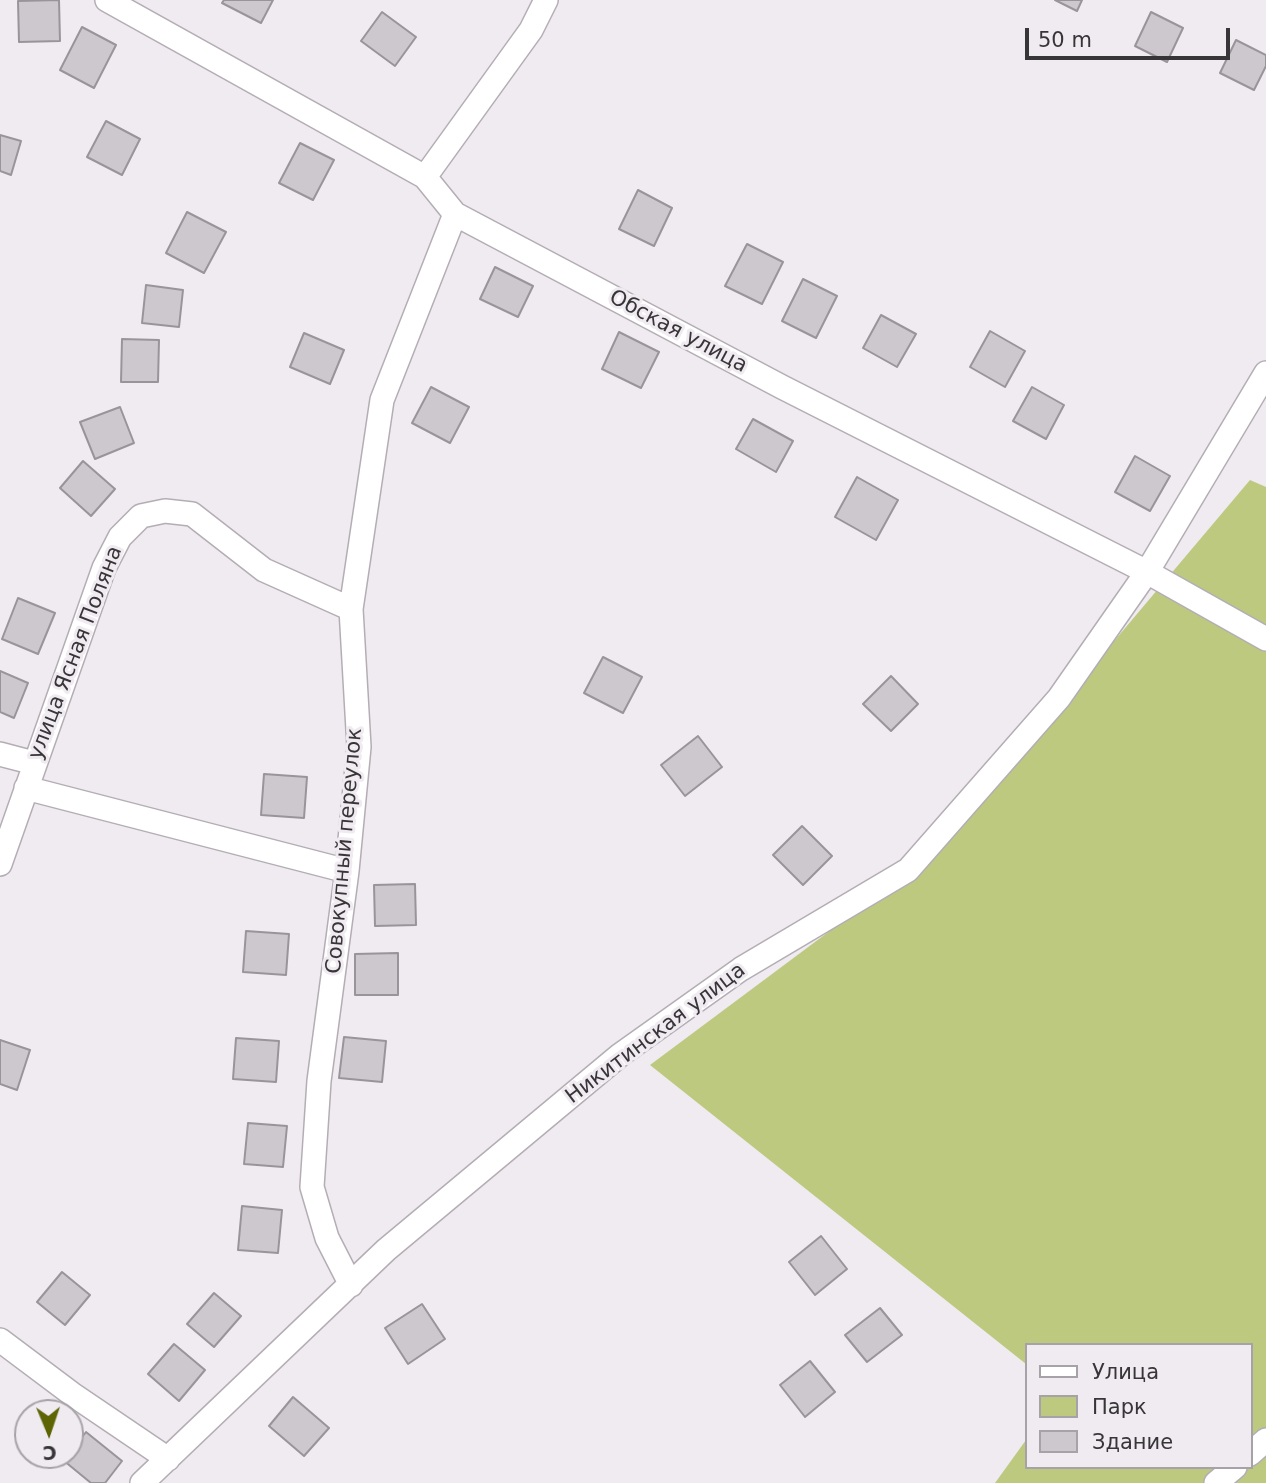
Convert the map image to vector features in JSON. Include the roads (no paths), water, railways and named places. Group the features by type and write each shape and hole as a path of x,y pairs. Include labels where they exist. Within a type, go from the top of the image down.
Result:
{"street":[{"name":"Обская улица","path":"107,0 425,177 455,214 782,387 1147,572 1266,639"},
{"path":"425,177 531,30 545,0"},
{"name":"Совокупный переулок","path":"351,1285 327,1238 312,1187 319,1081 347,871 359,747 351,609 382,400 455,214"},
{"name":"Никитинская улица","path":"142,1483 386,1250 620,1055 741,970 908,870 1059,698 1147,572 1266,373"},
{"name":"улица Ясная Поляна","path":"0,864 104,568 120,537 141,516 165,511 192,514 264,570 351,609"},
{"path":"0,754 34,763"},
{"path":"26,788 347,871"},
{"path":"0,1340 72,1394 168,1459"},
{"path":"1252,1452 1266,1440"},
{"path":"1216,1483 1232,1469"}]}
